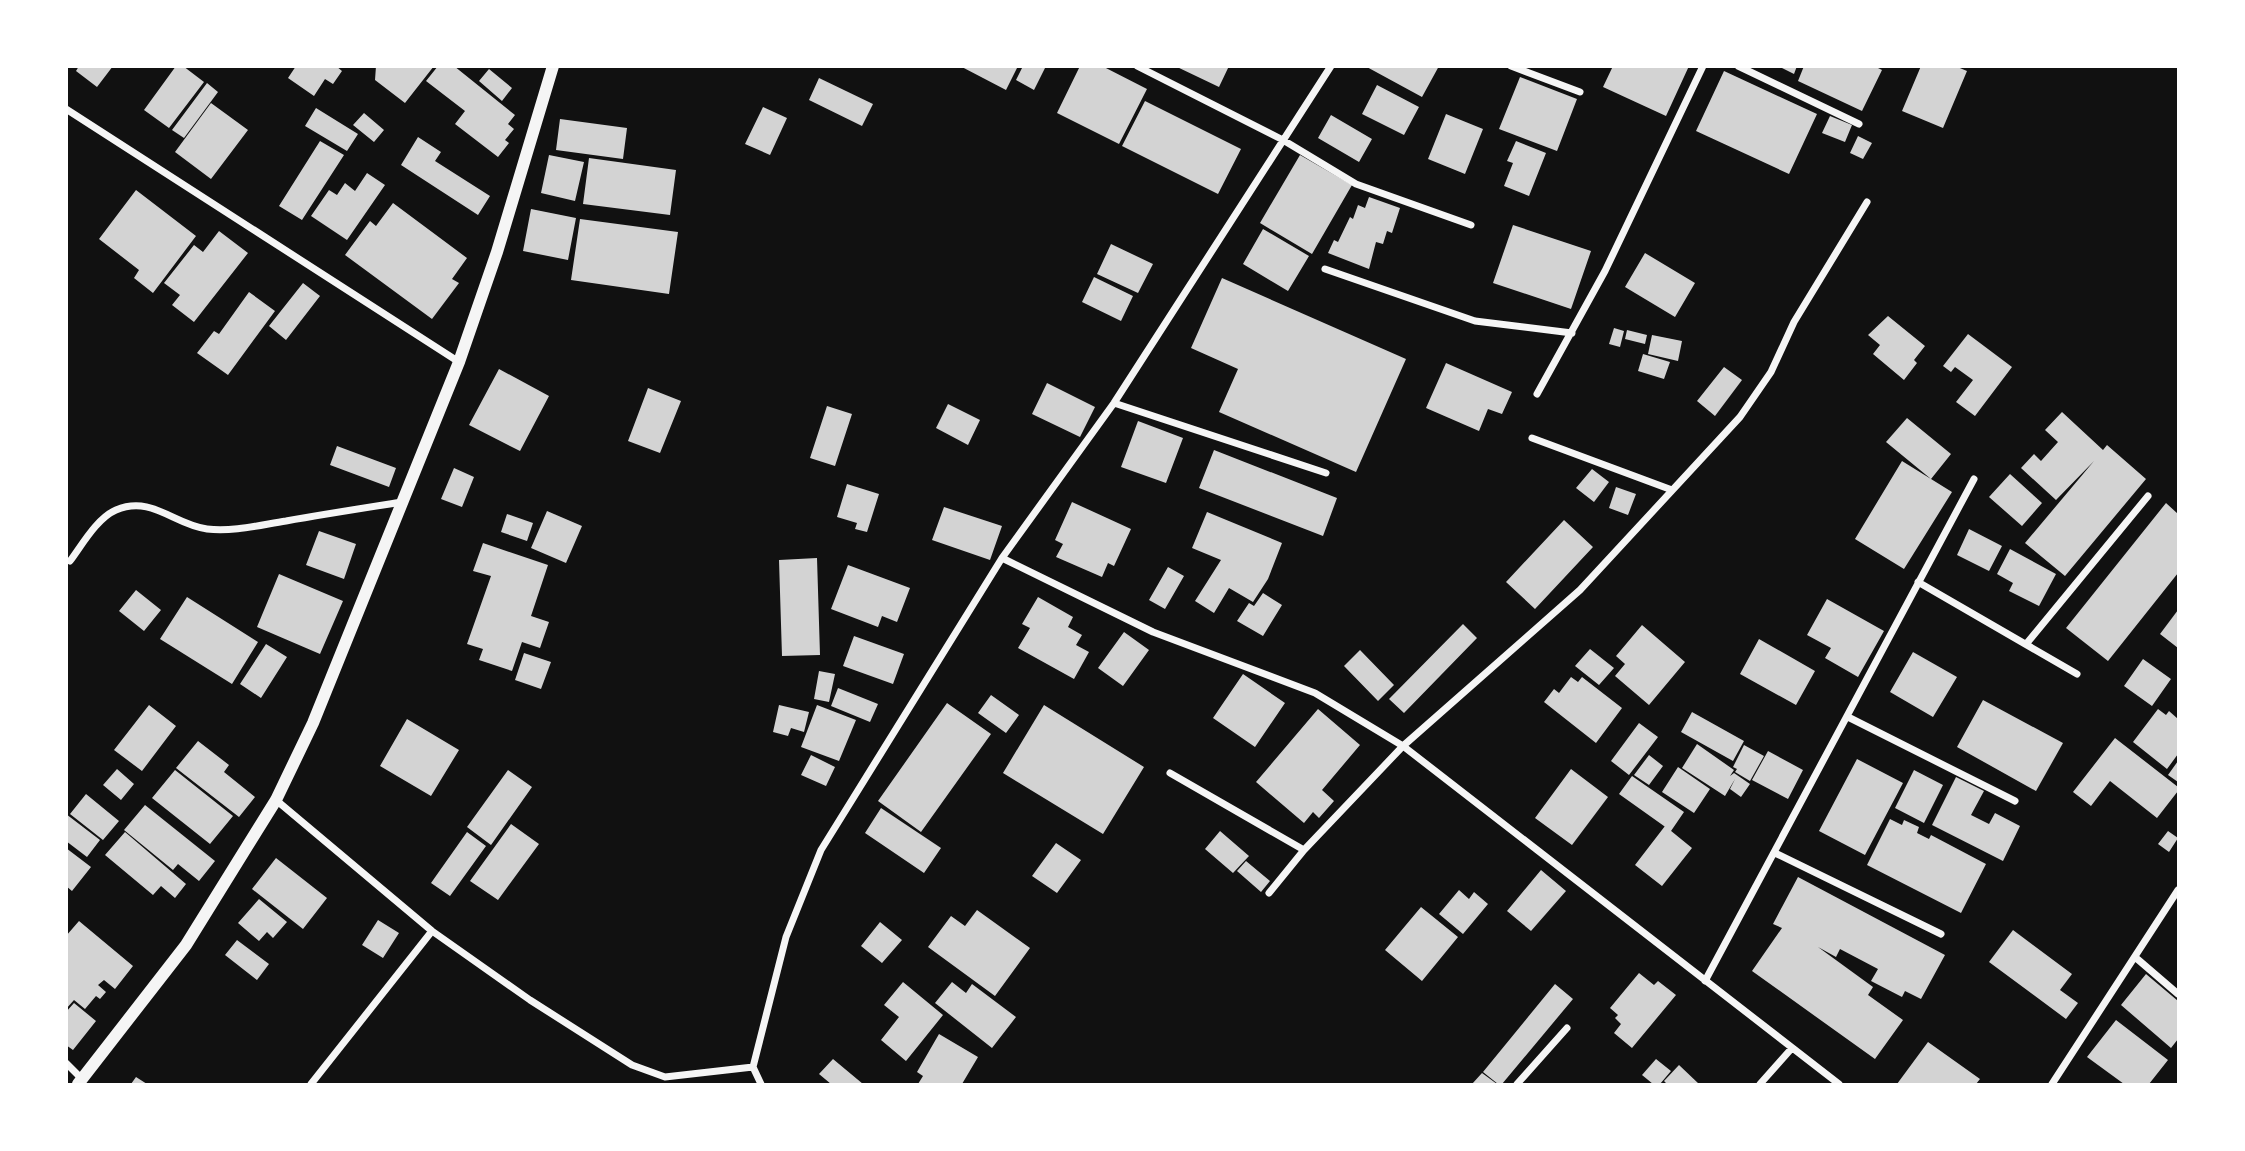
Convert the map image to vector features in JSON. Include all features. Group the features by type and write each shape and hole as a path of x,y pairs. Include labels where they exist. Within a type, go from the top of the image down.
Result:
{"street":[{"path":"66,1063 80,1082 186,945 276,800 313,723 458,362 497,252 553,66"},
{"path":"1137,66 1283,140 1356,184 1471,225"},
{"path":"761,1084 753,1067 786,937 821,850 1002,558 1114,403 1331,66"},
{"path":"1511,66 1580,92"},
{"path":"1537,394 1605,271 1703,66"},
{"path":"1738,66 1859,124"},
{"path":"66,109 458,362"},
{"path":"1269,893 1304,849 1403,746 1580,590 1740,417 1756,396 1794,323 1867,202"},
{"path":"1325,269 1475,321 1572,333"},
{"path":"1114,403 1326,473"},
{"path":"1532,438 1672,490"},
{"path":"1706,981 1975,479"},
{"path":"2027,643 2148,496"},
{"path":"70,561 101,522 113,511 124,508 152,507 191,526 230,530 403,502"},
{"path":"1002,558 1153,632 1315,693 1403,746 1839,1084"},
{"path":"1918,582 2077,674"},
{"path":"1848,718 2015,801"},
{"path":"1170,773 1304,849"},
{"path":"276,800 432,932 530,1000 643,1070 665,1077 753,1067"},
{"path":"1774,853 1941,934"},
{"path":"2052,1084 2179,890"},
{"path":"311,1084 432,932"},
{"path":"2135,957 2179,994"},
{"path":"1517,1084 1567,1028"},
{"path":"1760,1084 1792,1048"}],"building":[{"path":"79,66 113,66 97,87 76,71"},
{"path":"176,66 183,66 204,82 169,128 144,110"},
{"path":"296,66 336,66 342,71 333,84 325,79 314,96 288,78"},
{"path":"376,66 434,66 405,103 375,80"},
{"path":"438,66 454,66 515,115 508,124 514,129 505,140 509,143 498,157 455,124 465,111 426,81"},
{"path":"960,66 1018,66 1006,90"},
{"path":"1023,66 1046,66 1034,90 1016,80"},
{"path":"1080,66 1102,66 1147,89 1119,144 1057,113"},
{"path":"1175,66 1229,66 1219,87"},
{"path":"1365,66 1439,66 1422,97"},
{"path":"1613,66 1689,66 1666,116 1603,87"},
{"path":"1778,66 1797,66 1794,74"},
{"path":"1804,66 1874,66 1882,70 1862,111 1798,81"},
{"path":"1921,66 1955,66 1967,71 1943,128 1902,111"},
{"path":"489,69 512,88 502,101 479,81"},
{"path":"1724,71 1817,114 1789,174 1696,131"},
{"path":"1520,77 1577,99 1557,151 1499,129"},
{"path":"819,78 873,104 862,126 809,100"},
{"path":"207,83 218,92 184,138 172,130"},
{"path":"1377,85 1419,107 1404,135 1362,114"},
{"path":"1145,101 1241,149 1218,194 1122,146"},
{"path":"211,103 248,130 211,179 175,152"},
{"path":"763,107 787,118 770,155 745,144"},
{"path":"316,108 358,134 347,151 305,126"},
{"path":"364,113 384,130 374,142 353,125"},
{"path":"1446,114 1483,129 1465,174 1428,159"},
{"path":"1331,115 1372,139 1359,162 1318,138"},
{"path":"1830,116 1852,125 1845,142 1822,133"},
{"path":"560,119 627,128 623,159 556,150"},
{"path":"1858,136 1872,143 1863,159 1850,153"},
{"path":"418,137 441,152 435,161 490,196 478,215 401,165"},
{"path":"320,141 344,155 302,220 279,206"},
{"path":"1516,141 1546,153 1529,196 1504,186 1513,163 1507,161"},
{"path":"549,155 584,162 575,201 541,193"},
{"path":"1300,155 1352,185 1312,254 1260,223"},
{"path":"589,158 676,170 670,215 583,204"},
{"path":"367,173 385,185 347,240 311,216 329,190 337,195 345,183 355,191"},
{"path":"136,190 196,236 153,293 134,278 139,270 99,239"},
{"path":"1369,197 1400,208 1392,233 1387,231 1383,244 1376,242 1369,269 1328,253 1334,240 1338,242 1350,217 1353,219 1358,205 1365,208"},
{"path":"393,203 467,258 452,279 459,283 432,319 345,255 370,221 376,226"},
{"path":"531,209 576,218 568,260 523,251"},
{"path":"580,219 678,232 669,294 571,280"},
{"path":"1513,225 1591,251 1571,309 1493,283"},
{"path":"1263,229 1309,256 1288,291 1243,264"},
{"path":"219,231 248,253 194,322 172,305 180,295 164,283 194,245 203,252"},
{"path":"1111,244 1153,264 1138,293 1097,274"},
{"path":"1645,253 1695,283 1675,317 1625,287"},
{"path":"1094,277 1133,296 1121,321 1082,302"},
{"path":"1222,278 1406,359 1356,472 1219,412 1238,369 1191,348"},
{"path":"303,283 320,296 286,340 269,326"},
{"path":"249,292 275,311 228,375 197,353 214,331 219,334"},
{"path":"1888,316 1925,346 1914,360 1917,363 1904,380 1873,354 1880,345 1868,335"},
{"path":"1614,328 1624,331 1620,347 1609,344"},
{"path":"1627,330 1647,335 1645,344 1625,339"},
{"path":"1968,334 2012,367 1975,416 1956,402 1973,380 1955,367 1951,372 1943,366"},
{"path":"1652,335 1682,341 1678,361 1648,354"},
{"path":"1643,354 1670,362 1664,379 1638,371"},
{"path":"1446,363 1512,392 1502,414 1488,409 1479,431 1426,408"},
{"path":"1724,367 1742,380 1715,416 1697,401"},
{"path":"499,369 549,396 520,451 469,425"},
{"path":"1047,383 1095,407 1080,437 1032,414"},
{"path":"648,388 681,401 660,453 628,441"},
{"path":"948,404 980,420 968,445 936,428"},
{"path":"827,406 852,414 835,466 810,458"},
{"path":"2062,412 2103,450 2107,445 2146,479 2065,576 2025,543 2094,461 2056,500 2021,468 2034,454 2041,461 2058,442 2045,430"},
{"path":"1907,418 1951,454 1931,479 1886,442"},
{"path":"1138,421 1183,438 1166,483 1121,467"},
{"path":"337,446 396,468 389,487 330,465"},
{"path":"1214,450 1337,498 1323,536 1199,488"},
{"path":"1902,461 1952,492 1904,569 1855,539"},
{"path":"454,468 474,477 462,507 441,499"},
{"path":"1592,469 1609,482 1594,502 1576,488"},
{"path":"2010,474 2042,503 2022,526 1989,497"},
{"path":"847,484 879,494 867,532 855,529 857,523 837,517"},
{"path":"1616,487 1636,494 1628,515 1609,508"},
{"path":"1072,502 1131,529 1114,566 1108,563 1102,577 1056,557 1063,544 1055,540"},
{"path":"2166,503 2178,514 2178,573 2108,661 2066,628"},
{"path":"944,507 1002,526 990,560 932,540"},
{"path":"547,511 582,526 566,563 531,548"},
{"path":"1207,512 1282,543 1268,579 1253,602 1229,588 1214,613 1195,601 1221,560 1192,548"},
{"path":"507,514 533,523 527,541 501,532"},
{"path":"1564,520 1593,547 1535,609 1506,582"},
{"path":"1969,529 2002,546 1989,571 1957,555"},
{"path":"319,531 356,544 344,579 306,565"},
{"path":"483,543 548,565 531,616 549,622 540,648 522,642 512,671 479,660 483,649 467,644 491,576 473,571"},
{"path":"2010,549 2056,574 2039,606 2009,591 2013,583 1997,574"},
{"path":"817,558 820,655 782,656 779,560"},
{"path":"848,565 910,588 897,622 882,616 878,627 831,609"},
{"path":"1168,567 1184,576 1165,609 1149,600"},
{"path":"279,574 343,601 320,654 257,627"},
{"path":"136,590 161,610 144,631 119,611"},
{"path":"1263,593 1282,605 1263,636 1237,621 1249,603 1254,606"},
{"path":"187,597 258,642 232,684 160,639"},
{"path":"1038,597 1073,617 1068,627 1082,635 1076,645 1089,652 1074,679 1018,648 1030,628 1022,624"},
{"path":"1827,599 1884,631 1858,677 1825,658 1831,648 1807,635"},
{"path":"2178,610 2178,648 2160,634"},
{"path":"1463,624 1477,638 1404,713 1389,699"},
{"path":"1642,625 1685,662 1649,705 1615,676 1625,664 1616,656"},
{"path":"1124,632 1149,650 1123,686 1098,668"},
{"path":"854,636 904,654 893,684 843,666"},
{"path":"1759,639 1815,671 1796,705 1740,674"},
{"path":"266,644 287,657 261,698 240,684"},
{"path":"1590,649 1614,668 1599,685 1575,666"},
{"path":"1360,650 1394,685 1378,701 1344,666"},
{"path":"1913,652 1957,677 1933,717 1890,692"},
{"path":"524,653 551,662 541,689 515,680"},
{"path":"2143,659 2171,679 2152,706 2124,686"},
{"path":"819,671 835,674 829,702 814,699"},
{"path":"1243,674 1285,703 1255,747 1213,718"},
{"path":"1571,677 1578,682 1582,677 1622,708 1596,743 1544,702 1554,689 1559,693"},
{"path":"838,688 878,704 870,722 831,706"},
{"path":"991,695 1019,715 1006,733 978,713"},
{"path":"1983,700 2063,743 2036,791 1957,747"},
{"path":"947,703 991,734 921,832 878,801"},
{"path":"149,705 176,726 142,771 114,750"},
{"path":"779,705 809,712 804,732 791,728 788,736 773,732"},
{"path":"817,705 856,720 839,761 801,747"},
{"path":"1044,705 1144,767 1103,834 1003,773"},
{"path":"1318,709 1360,745 1322,790 1334,801 1319,818 1313,812 1304,823 1256,782"},
{"path":"2158,709 2166,715 2169,711 2178,719 2178,754 2167,769 2133,742"},
{"path":"1692,712 1744,741 1733,761 1681,732"},
{"path":"407,719 459,750 431,796 380,766"},
{"path":"1639,723 1658,737 1629,775 1611,761"},
{"path":"2115,738 2178,787 2178,791 2157,818 2110,781 2091,806 2073,792"},
{"path":"198,741 229,765 224,772 255,797 239,817 176,768"},
{"path":"1697,744 1734,770 1730,776 1734,773 1750,784 1741,797 1730,789 1735,779 1725,796 1682,768"},
{"path":"1744,745 1764,756 1750,781 1735,772 1737,769 1733,767"},
{"path":"1768,751 1803,770 1788,799 1752,780"},
{"path":"811,755 835,767 826,786 801,775"},
{"path":"1649,755 1663,766 1649,785 1634,775"},
{"path":"1857,759 1903,783 1865,855 1819,831"},
{"path":"2178,761 2178,782 2168,775"},
{"path":"1678,767 1710,789 1694,813 1662,792"},
{"path":"117,769 134,784 121,800 103,785"},
{"path":"1571,769 1608,797 1572,845 1535,818"},
{"path":"175,770 233,816 210,844 152,798"},
{"path":"508,770 532,787 491,845 467,827"},
{"path":"1914,770 1943,785 1924,823 1895,808"},
{"path":"1632,776 1684,812 1671,831 1619,794"},
{"path":"1956,777 1984,791 1971,815 1989,824 1995,813 2020,826 2003,861 1932,825"},
{"path":"86,794 119,821 103,840 70,814"},
{"path":"145,805 215,861 199,881 178,864 173,870 124,830"},
{"path":"881,808 941,848 924,873 865,833"},
{"path":"66,814 100,840 87,857 66,841"},
{"path":"1890,819 1902,825 1904,820 1919,827 1917,833 1929,839 1931,835 1986,864 1961,913 1867,865"},
{"path":"511,824 539,844 498,900 470,881"},
{"path":"1665,826 1692,848 1662,886 1635,865"},
{"path":"1220,831 1249,856 1233,873 1205,849"},
{"path":"2168,831 2178,838 2169,852 2158,844"},
{"path":"125,832 186,884 175,898 161,886 153,895 105,855"},
{"path":"467,832 486,846 450,896 431,883"},
{"path":"1056,843 1081,860 1057,893 1032,876"},
{"path":"66,848 91,867 72,891 66,886"},
{"path":"276,858 327,898 303,929 252,889"},
{"path":"1246,861 1270,881 1261,892 1237,871"},
{"path":"1541,870 1566,891 1531,931 1507,911"},
{"path":"1798,877 1945,955 1921,999 1905,991 1902,997 1871,981 1878,969 1840,949 1836,957 1818,947 1873,987 1868,995 1903,1020 1875,1059 1752,971 1782,928 1773,924"},
{"path":"1459,890 1469,899 1474,892 1488,904 1463,934 1439,914"},
{"path":"259,899 287,922 273,938 267,932 259,941 238,923"},
{"path":"1421,907 1458,937 1422,981 1385,950"},
{"path":"977,910 1030,948 995,996 928,947 951,916 965,926"},
{"path":"378,920 399,933 383,958 362,945"},
{"path":"79,921 133,966 115,989 104,980 98,985 106,992 100,999 96,996 85,1009 74,1000 66,1009 66,936"},
{"path":"880,922 902,940 882,963 861,946"},
{"path":"2013,930 2072,974 2060,990 2078,1003 2066,1019 1989,962"},
{"path":"237,940 269,964 257,980 225,955"},
{"path":"1639,973 1654,985 1658,981 1676,995 1632,1048 1614,1033 1621,1024 1615,1018 1618,1015 1610,1008"},
{"path":"2146,974 2178,1001 2178,1039 2171,1048 2121,1005"},
{"path":"903,982 943,1015 906,1061 881,1040 899,1017 884,1005"},
{"path":"952,982 966,993 972,984 1016,1017 992,1048 935,1003"},
{"path":"1555,984 1573,999 1502,1084 1498,1084 1483,1072"},
{"path":"74,1003 96,1021 73,1050 66,1045 66,1012"},
{"path":"2116,1020 2168,1060 2149,1084 2124,1084 2087,1057"},
{"path":"939,1034 978,1057 962,1084 918,1084 923,1076 917,1072"},
{"path":"1928,1042 1980,1079 1976,1084 1897,1084"},
{"path":"833,1059 863,1084 831,1084 819,1074"},
{"path":"1656,1059 1671,1071 1660,1084 1653,1084 1642,1075"},
{"path":"1679,1065 1699,1084 1667,1084 1664,1081"},
{"path":"1482,1073 1497,1084 1472,1084"},
{"path":"136,1077 147,1084 131,1084"}]}
